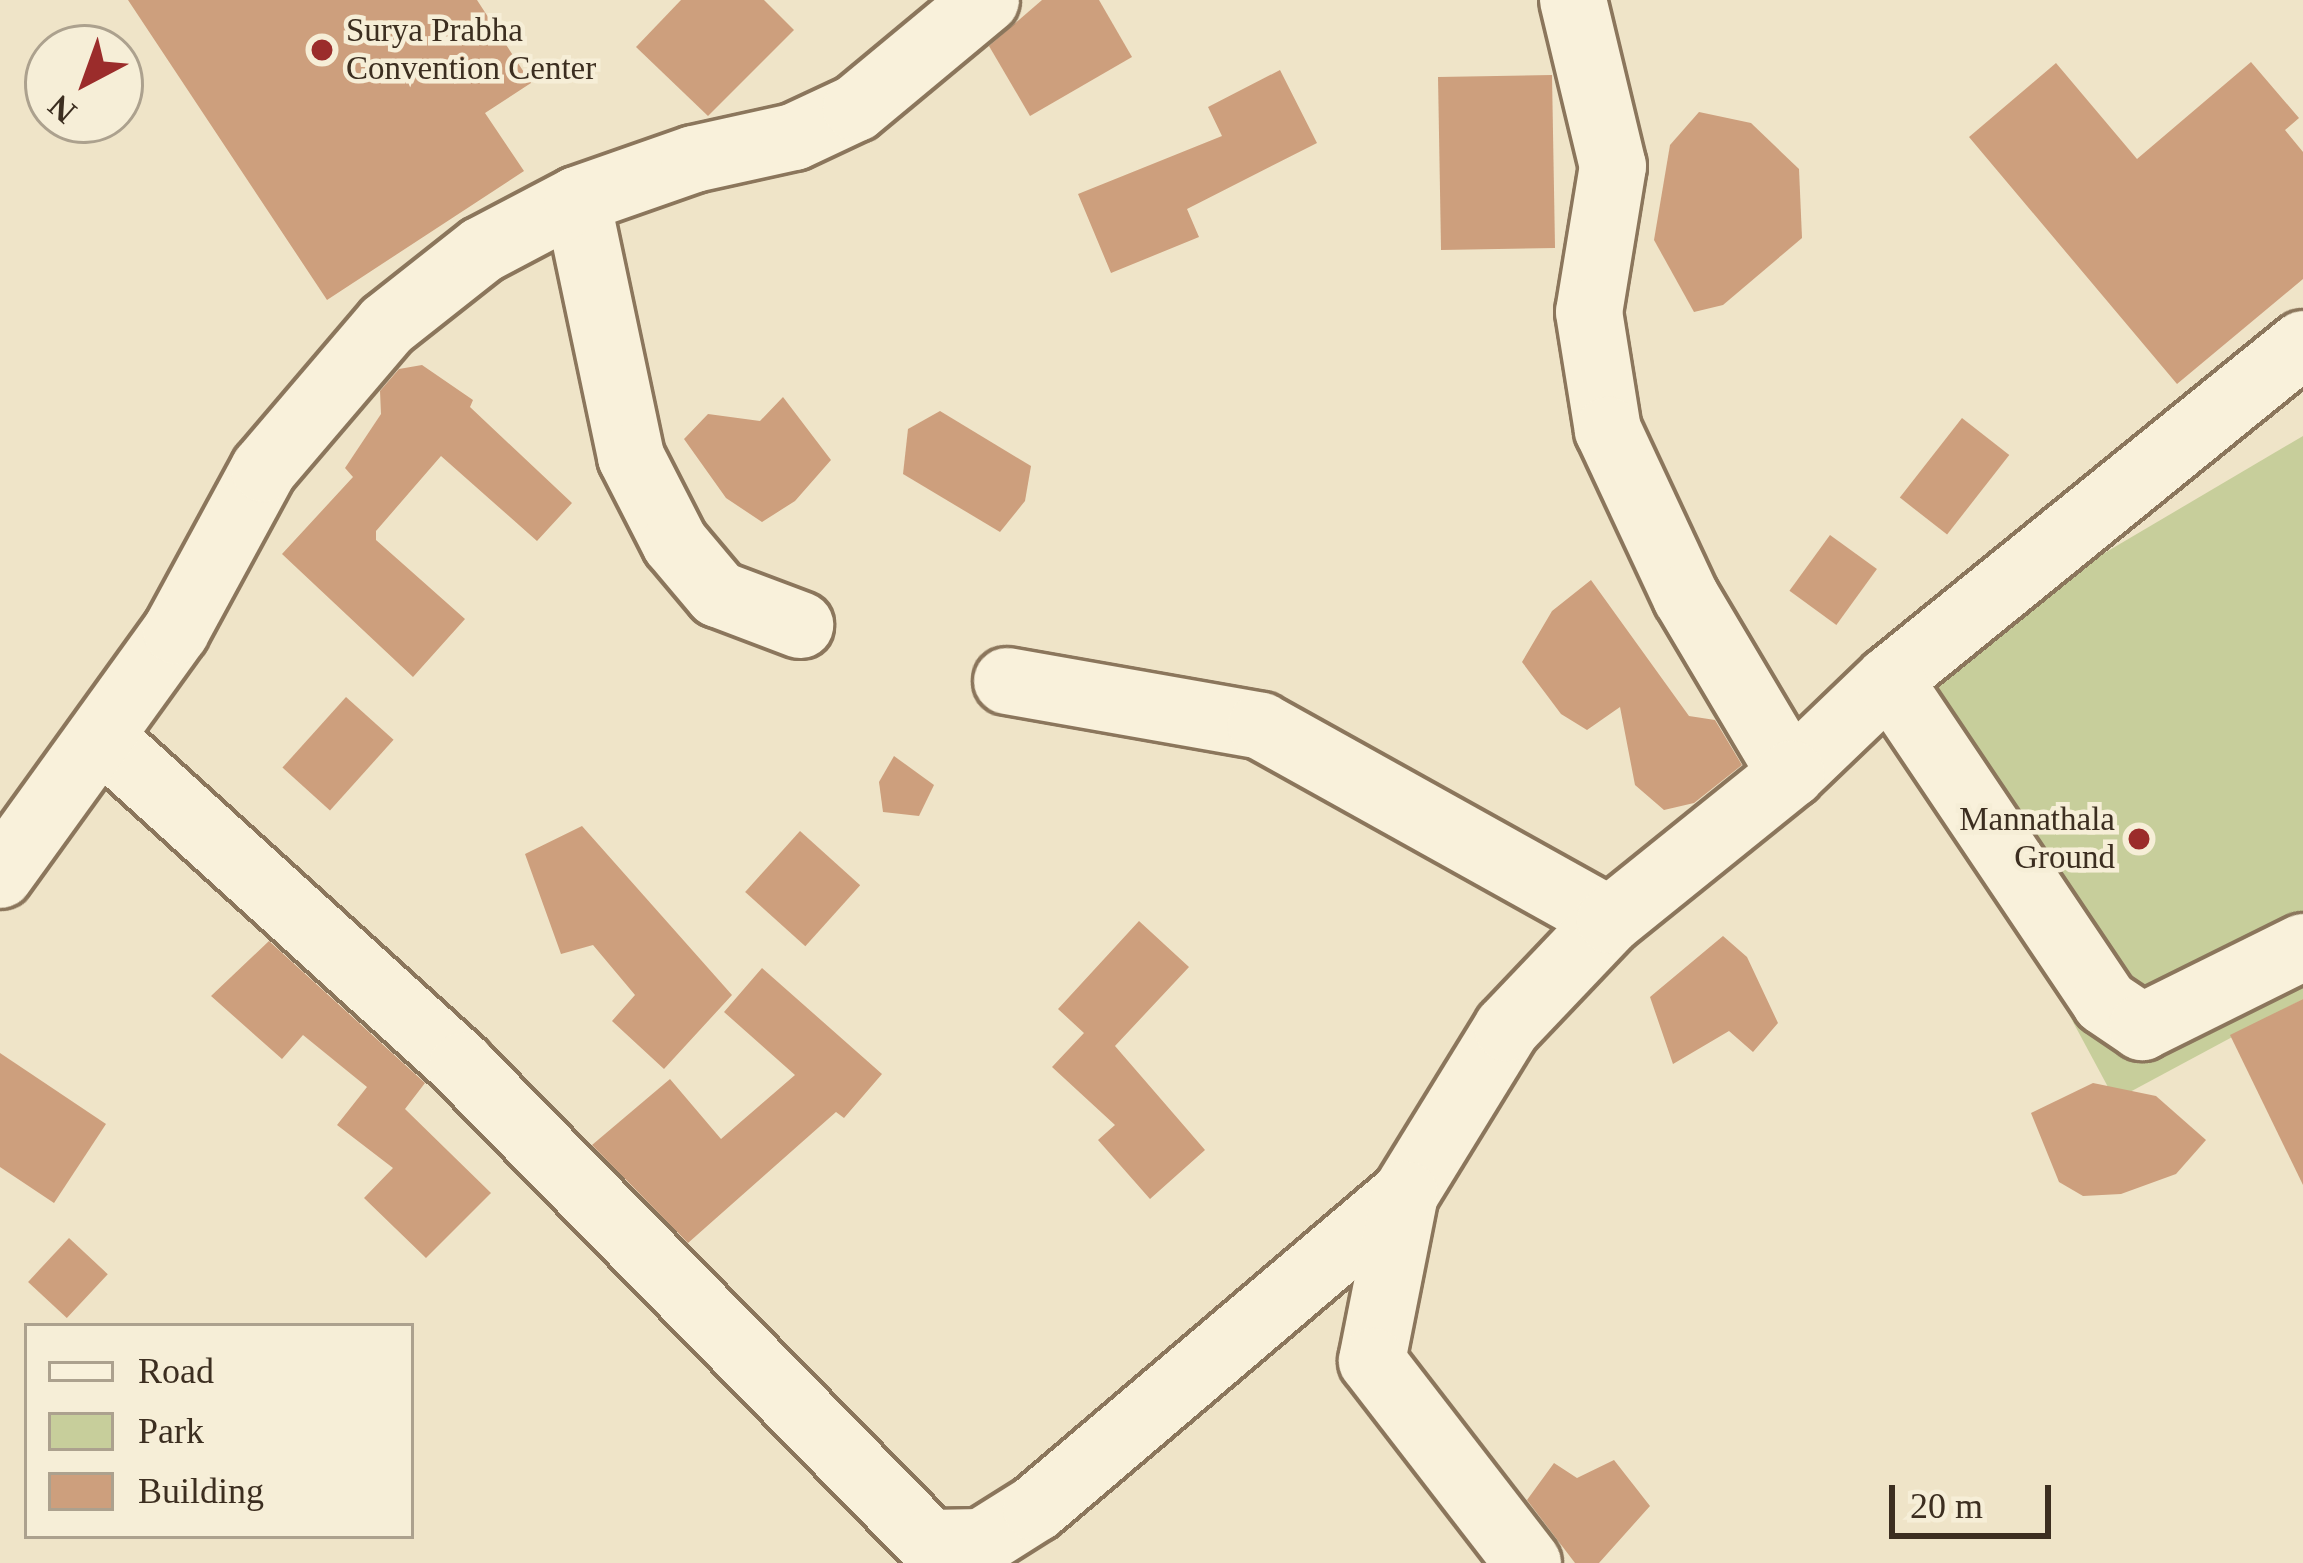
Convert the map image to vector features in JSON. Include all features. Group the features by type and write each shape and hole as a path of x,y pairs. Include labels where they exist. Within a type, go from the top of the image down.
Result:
{"street":[{"path":"0,875 176,631 264,469 350,362 482,250 577,200 694,159 794,137 856,108 986,0"},
{"path":"1573,0 1612,166 1589,312 1608,430 1686,597 1790,774"},
{"path":"577,200 631,457 675,543 718,594 800,625"},
{"path":"100,737 462,1066 930,1543 982,1542 1036,1508 1405,1194 1507,1028 1610,920 1790,774 1889,680 2303,344"},
{"path":"1007,680 1261,726 1610,920"},
{"path":"1889,680 2105,1002 2142,1027 2303,947"},
{"path":"1405,1194 1372,1361 1528,1563"}],"green space":[{"name":"Mannathala Ground","path":"2303,436 2303,999 2115,1100 1889,680"}],"building":[{"path":"128,0 477,0 531,83 485,113 524,171 327,300"},
{"path":"681,0 764,0 794,30 708,116 636,47"},
{"path":"1042,0 1099,0 1132,57 1030,116 989,46"},
{"path":"2251,62 2299,118 2285,130 2303,152 2303,279 2177,384 1969,137 2056,63 2137,159"},
{"path":"1280,70 1317,143 1187,209 1199,237 1111,273 1078,194 1222,136 1208,107"},
{"path":"1552,75 1555,248 1441,250 1438,77"},
{"path":"1699,112 1751,123 1799,169 1802,238 1723,305 1694,312 1654,240 1670,145"},
{"path":"422,365 473,400 470,407 572,503 537,541 441,456 376,531 376,540 465,619 413,677 282,554 353,477 345,468 381,414 380,391 399,369"},
{"path":"783,397 831,460 795,501 762,522 726,498 684,439 708,414 760,421"},
{"path":"940,411 1031,466 1025,501 1000,532 903,474 908,429"},
{"path":"1962,418 2009,455 1947,535 1900,498"},
{"path":"1830,535 1877,569 1836,625 1789,591"},
{"path":"1591,580 1689,716 1715,720 1742,765 1694,803 1664,810 1635,785 1620,707 1587,730 1561,714 1522,662 1552,611"},
{"path":"346,697 394,740 330,810 282,768"},
{"path":"894,756 934,785 919,816 883,812 879,782"},
{"path":"582,826 732,995 664,1069 612,1021 635,995 593,945 561,954 525,854"},
{"path":"800,831 860,885 805,946 745,892"},
{"path":"1139,921 1189,967 1115,1046 1205,1150 1150,1199 1098,1140 1115,1125 1052,1067 1084,1033 1058,1009"},
{"path":"1723,936 1747,957 1778,1023 1753,1052 1729,1031 1673,1064 1650,997"},
{"path":"269,941 425,1083 405,1109 491,1193 426,1258 364,1198 393,1168 337,1125 367,1087 303,1035 282,1059 211,996"},
{"path":"762,968 882,1074 844,1118 836,1112 688,1243 592,1145 670,1079 721,1139 795,1075 724,1012"},
{"path":"2303,999 2303,1185 2230,1035"},
{"path":"0,1053 106,1124 54,1203 0,1167"},
{"path":"2093,1083 2156,1096 2206,1140 2176,1174 2121,1194 2083,1196 2059,1182 2031,1113"},
{"path":"69,1238 108,1274 67,1318 28,1282"},
{"path":"1614,1460 1650,1506 1599,1563 1575,1563 1527,1500 1554,1463 1577,1478"}],"place":[{"name":"Surya Prabha Convention Center","path":"322,50"},
{"name":"Mannathala Ground","path":"2139,839"}]}
